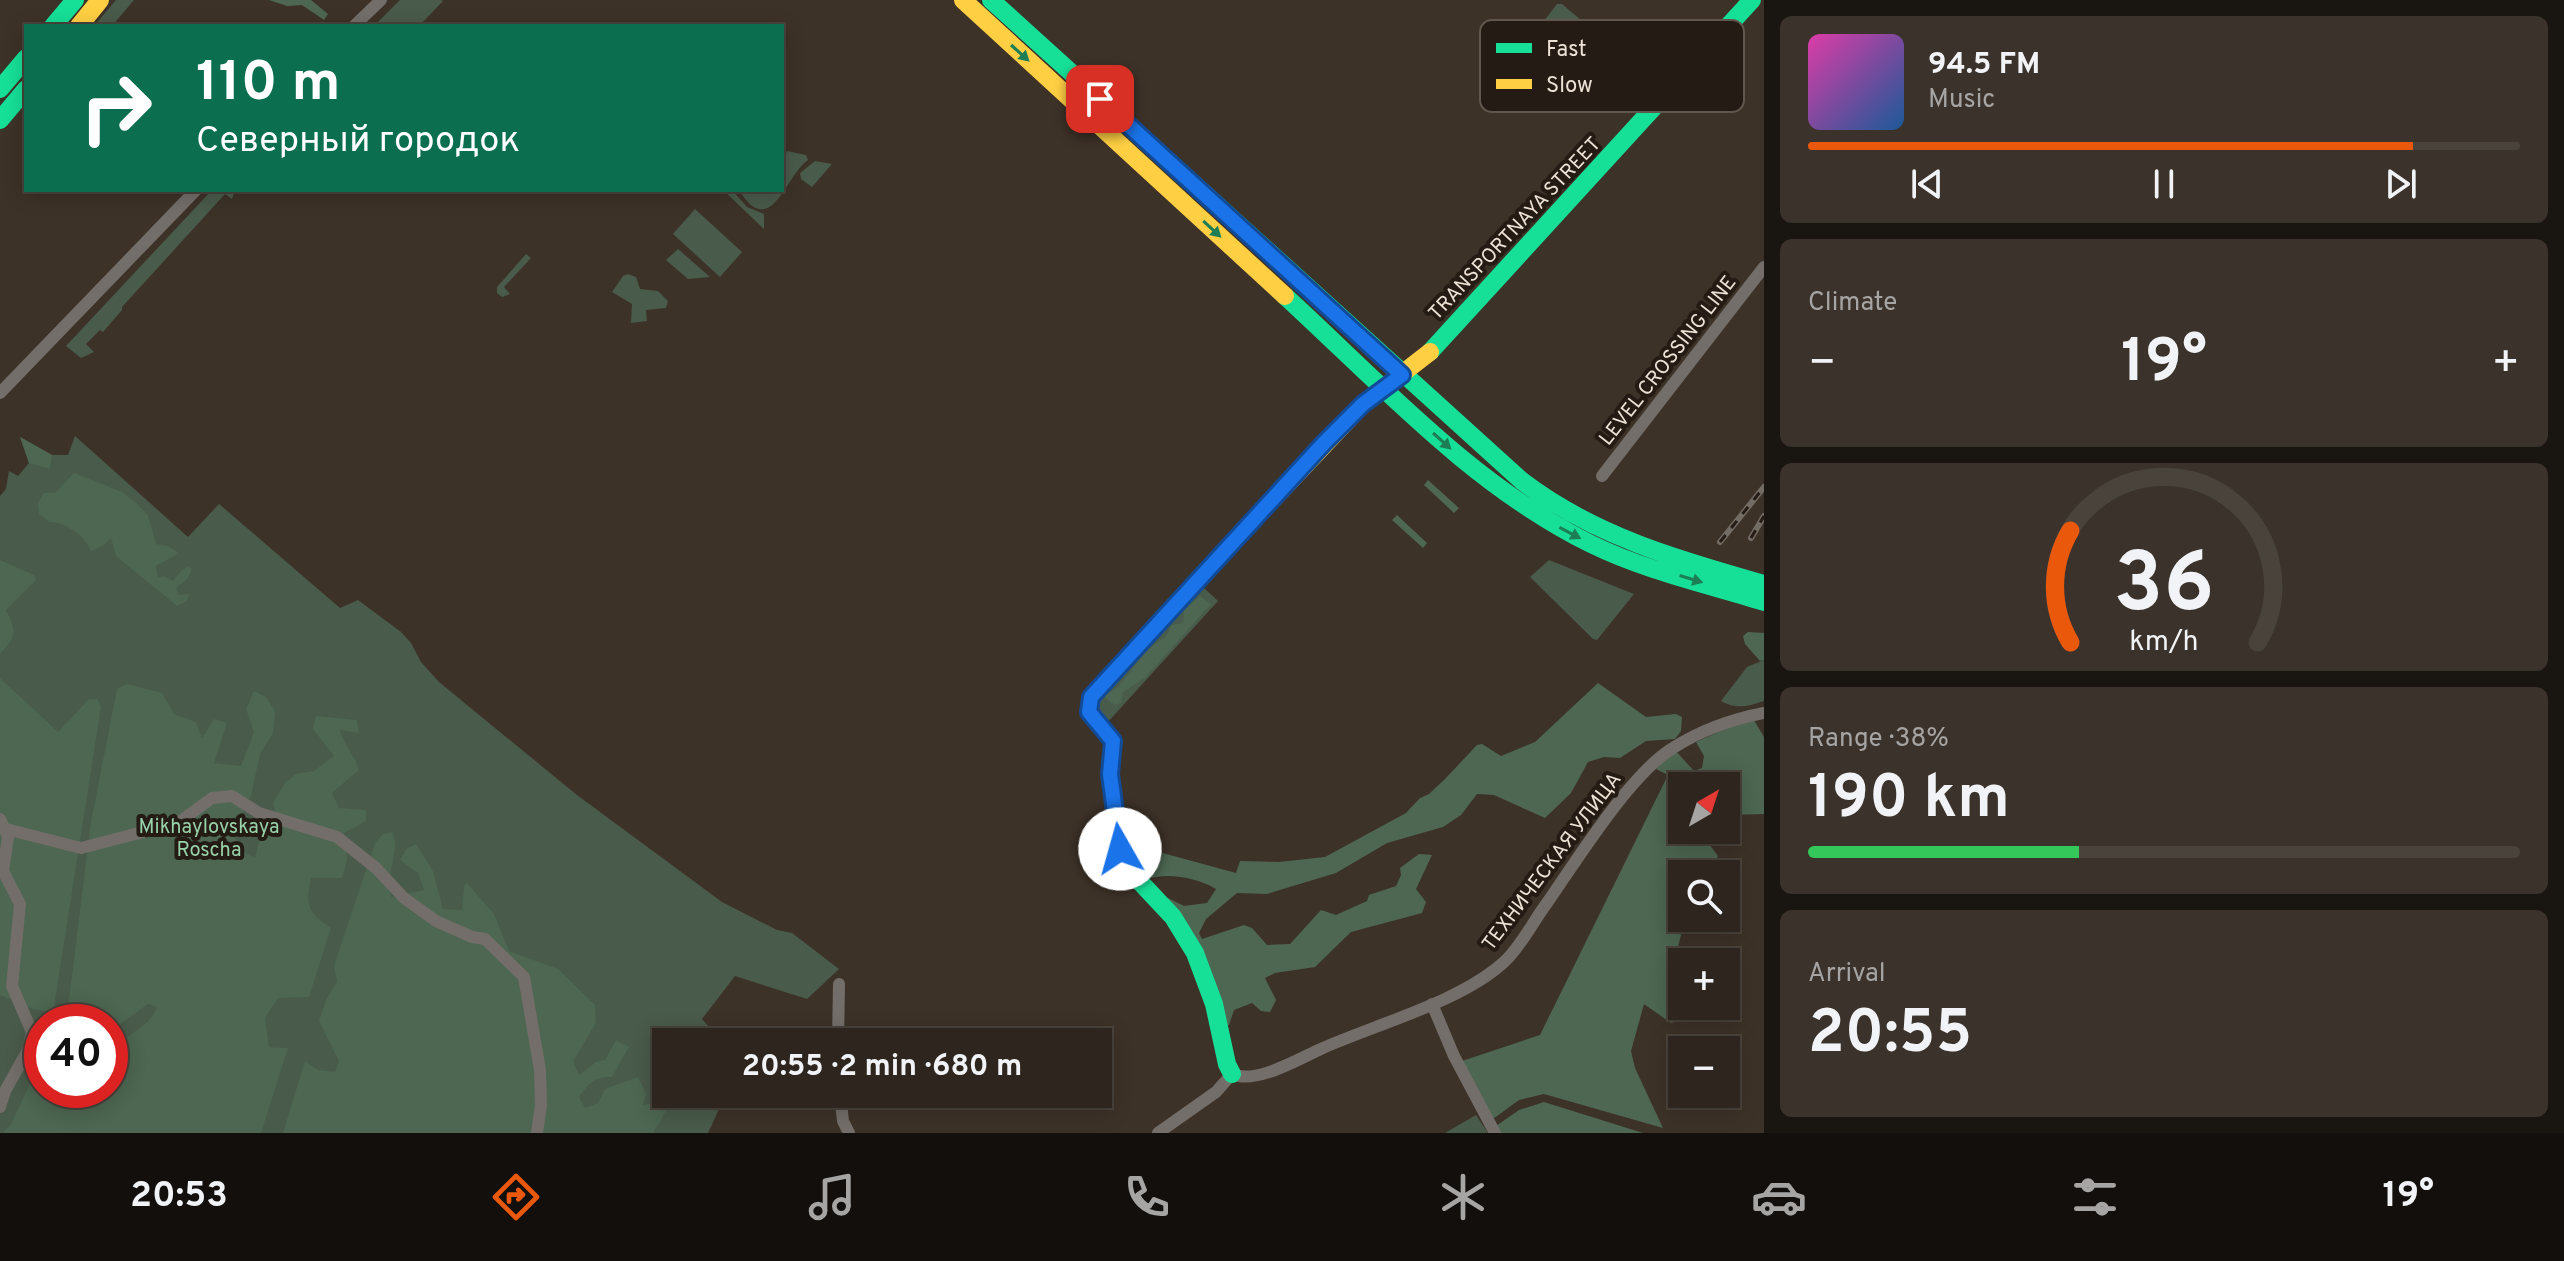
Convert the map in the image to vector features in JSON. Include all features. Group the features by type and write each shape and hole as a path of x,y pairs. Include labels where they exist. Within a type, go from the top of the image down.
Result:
{"main road":[{"path":"55,24 75,0"},
{"path":"81,24 100,0"},
{"path":"963,0 1490,482 1569,533 1618,556 1764,602"},
{"path":"991,0 1402,375 1534,491 1577,517 1678,559 1764,584"},
{"name":"TRANSPORTNAYA STREET","path":"1734,20 1752,0"},
{"path":"0,89 24,60"},
{"path":"0,120 24,91"},
{"name":"TRANSPORTNAYA STREET","path":"1232,1074 1209,988 1195,953 1173,917 1127,868 1120,849 1110,774 1113,741 1089,712 1091,697 1324,443 1363,404 1423,359 1650,112"}],"street":[{"path":"356,24 381,0"},
{"path":"0,393 194,192"},
{"name":"LEVEL CROSSING LINE","path":"1602,476 1764,267"},
{"name":"ТЕХНИЧЕСКАЯ УЛИЦА","path":"1232,1074 1243,1077 1270,1072 1354,1034 1432,1004 1505,962 1580,855 1634,783 1652,765 1672,748 1697,736 1744,717 1764,713"},
{"path":"0,1107 5,1091 28,1050 32,1032 12,986 20,904 3,871 3,824 81,848 178,823 212,798 232,796 259,813 337,837 376,868 404,898 436,921 472,937 485,939 524,977 540,1070 541,1105 537,1133"},
{"path":"838,1028 839,984"},
{"path":"1432,1004 1454,1056 1495,1133"},
{"path":"1158,1133 1216,1092 1232,1074"},
{"path":"842,1108 849,1133"}],"green space":[{"path":"116,0 134,0 114,24 96,24"},
{"path":"269,0 311,0 328,14 324,20 302,5 287,6"},
{"path":"400,0 443,1 421,24 376,24"},
{"path":"1557,4 1562,4 1581,20 1545,20"},
{"path":"787,151 806,155 808,160 784,190 784,158"},
{"path":"815,161 832,164 812,187 801,179 800,173"},
{"path":"210,192 234,192 232,199 225,194 103,332 100,330 86,344 94,352 81,358 66,346"},
{"path":"725,192 734,192 747,207 764,214 764,229"},
{"path":"741,192 783,192 769,207 760,209 750,204"},
{"path":"695,209 742,252 720,277 673,234"},
{"path":"678,249 710,277 688,279 666,260"},
{"path":"526,254 531,258 504,287 510,294 502,297 497,293 497,287"},
{"path":"623,276 636,277 640,289 658,291 668,301 666,308 646,310 647,321 631,323 632,304 612,292"},
{"name":"Mikhaylovskaya Roscha","path":"75,436 188,537 219,504 340,608 358,600 401,632 439,682 577,795 722,902 777,930 792,933 839,969 807,999 735,976 702,1019 710,1028 652,1028 652,1108 720,1108 708,1133 0,1133 0,496 6,489 9,471 18,476 29,463 20,437 52,455 68,455"},
{"path":"20,437 52,455 50,469 29,463"},
{"path":"74,473 122,492 148,515 156,544 168,546 179,553 156,566 158,578 164,576 173,581 188,566 192,569 187,579 176,588 179,595 189,594 187,601 177,606 116,556 111,538 91,551 74,530 49,522 39,514 38,503 44,493 56,492"},
{"path":"1428,480 1459,508 1454,513 1424,485"},
{"path":"1397,515 1427,543 1423,548 1392,520"},
{"path":"0,560 34,575 36,580 6,610 14,634 0,654"},
{"path":"1549,560 1634,594 1597,640 1530,577"},
{"path":"1203,587 1218,601 1106,724 1096,709 1097,695"},
{"path":"1200,596 1211,604 1145,678 1123,692 1121,703 1114,705 1103,696 1117,688 1146,651 1166,636 1172,625 1183,623 1184,610"},
{"path":"1748,632 1764,633 1764,660 1760,661 1745,644 1743,636"},
{"path":"1764,660 1764,701 1737,706 1721,701 1747,667"},
{"path":"0,678 58,732 89,699 97,699 101,707 54,1004 24,1005 0,995"},
{"path":"1598,683 1646,717 1676,714 1682,717 1681,731 1675,739 1646,741 1620,758 1604,757 1588,762 1571,793 1545,818 1494,795 1477,794 1461,815 1443,827 1387,843 1336,873 1267,894 1237,893 1206,919 1199,933 1202,939 1244,925 1252,928 1267,945 1290,944 1321,910 1336,915 1367,901 1369,895 1396,886 1401,875 1400,868 1419,854 1432,855 1416,889 1426,902 1422,913 1351,932 1315,967 1275,973 1265,978 1276,1000 1270,1012 1261,1011 1252,1003 1234,1010 1229,1025 1224,1026 1163,901 1168,898 1184,906 1207,903 1216,889 1180,877 1162,876 1144,880 1132,865 1126,843 1236,873 1240,861 1279,862 1325,857 1406,813 1445,779 1477,745 1482,744 1501,756 1535,742"},
{"path":"127,684 162,693 174,714 196,722 202,738 214,719 227,723 214,763 241,766 254,732 246,709 254,691 266,697 275,711 273,733 260,754 251,796 234,834 239,850 255,858 259,842 278,820 273,803 285,783 296,774 314,771 334,756 313,729 316,716 357,720 359,733 340,730 359,770 332,793 339,808 366,810 366,821 344,833 347,860 342,878 311,878 308,895 310,908 331,928 309,997 278,998 265,1018 269,1047 288,1048 261,1133 3,1133 11,1124 24,1096 24,1108 128,1108 128,1036 153,1015 157,1007 148,1004 128,1019 128,1004 68,1004 91,822 117,689"},
{"path":"1752,717 1764,737 1764,814 1740,815 1740,772 1668,772 1668,775 1656,769 1674,749 1694,771 1702,768 1704,756 1696,742"},
{"path":"1668,775 1668,844 1709,844 1718,856 1716,860 1668,860 1668,932 1680,932 1681,935 1678,948 1668,948 1668,1020 1680,1020 1671,1023 1644,1004 1631,1051 1635,1068 1663,1128 1544,1094 1519,1100 1493,1119 1462,1061 1540,1035"},
{"path":"392,832 394,840 389,880 391,897 424,890 418,873 400,860 406,849 416,844 433,871 443,909 462,910 464,886 467,883 494,914 509,951 558,969 595,1005 596,1023 573,1061 579,1075 596,1062 605,1060 616,1040 629,1047 612,1077 596,1079 579,1097 585,1108 598,1103 605,1089 638,1077 646,1094 643,1105 652,1103 652,1108 666,1111 653,1133 283,1133 305,1061 318,1070 335,1072 339,1061 319,1021 326,1000 337,982 334,966 375,843 383,834"},
{"path":"1544,1102 1643,1133 1499,1133 1496,1126 1519,1110"},
{"path":"1476,1115 1488,1133 1445,1133"}],"railway":[{"path":"1720,542 1764,487"},
{"path":"1751,538 1764,516"}],"traffic: fast":[{"path":"55,24 75,0"},
{"path":"991,0 1522,481 1578,517 1638,544 1764,584"},
{"path":"1734,20 1752,0"},
{"path":"0,89 24,60"},
{"path":"0,120 24,91"},
{"path":"1430,352 1650,112"},
{"path":"1285,296 1430,431 1507,493 1548,520 1591,544 1633,562 1764,602"},
{"path":"1232,1074 1214,1004 1195,953 1173,917 1127,868 1120,849 1110,774 1113,741 1089,712 1091,697 1243,531"}],"traffic: slow":[{"path":"81,24 100,0"},
{"path":"963,0 1285,296"},
{"path":"1243,531 1363,404 1430,352"}],"route":[{"path":"1100,99 1402,375 1363,404 1324,443 1091,697 1089,712 1113,741 1110,774 1120,849"}]}
